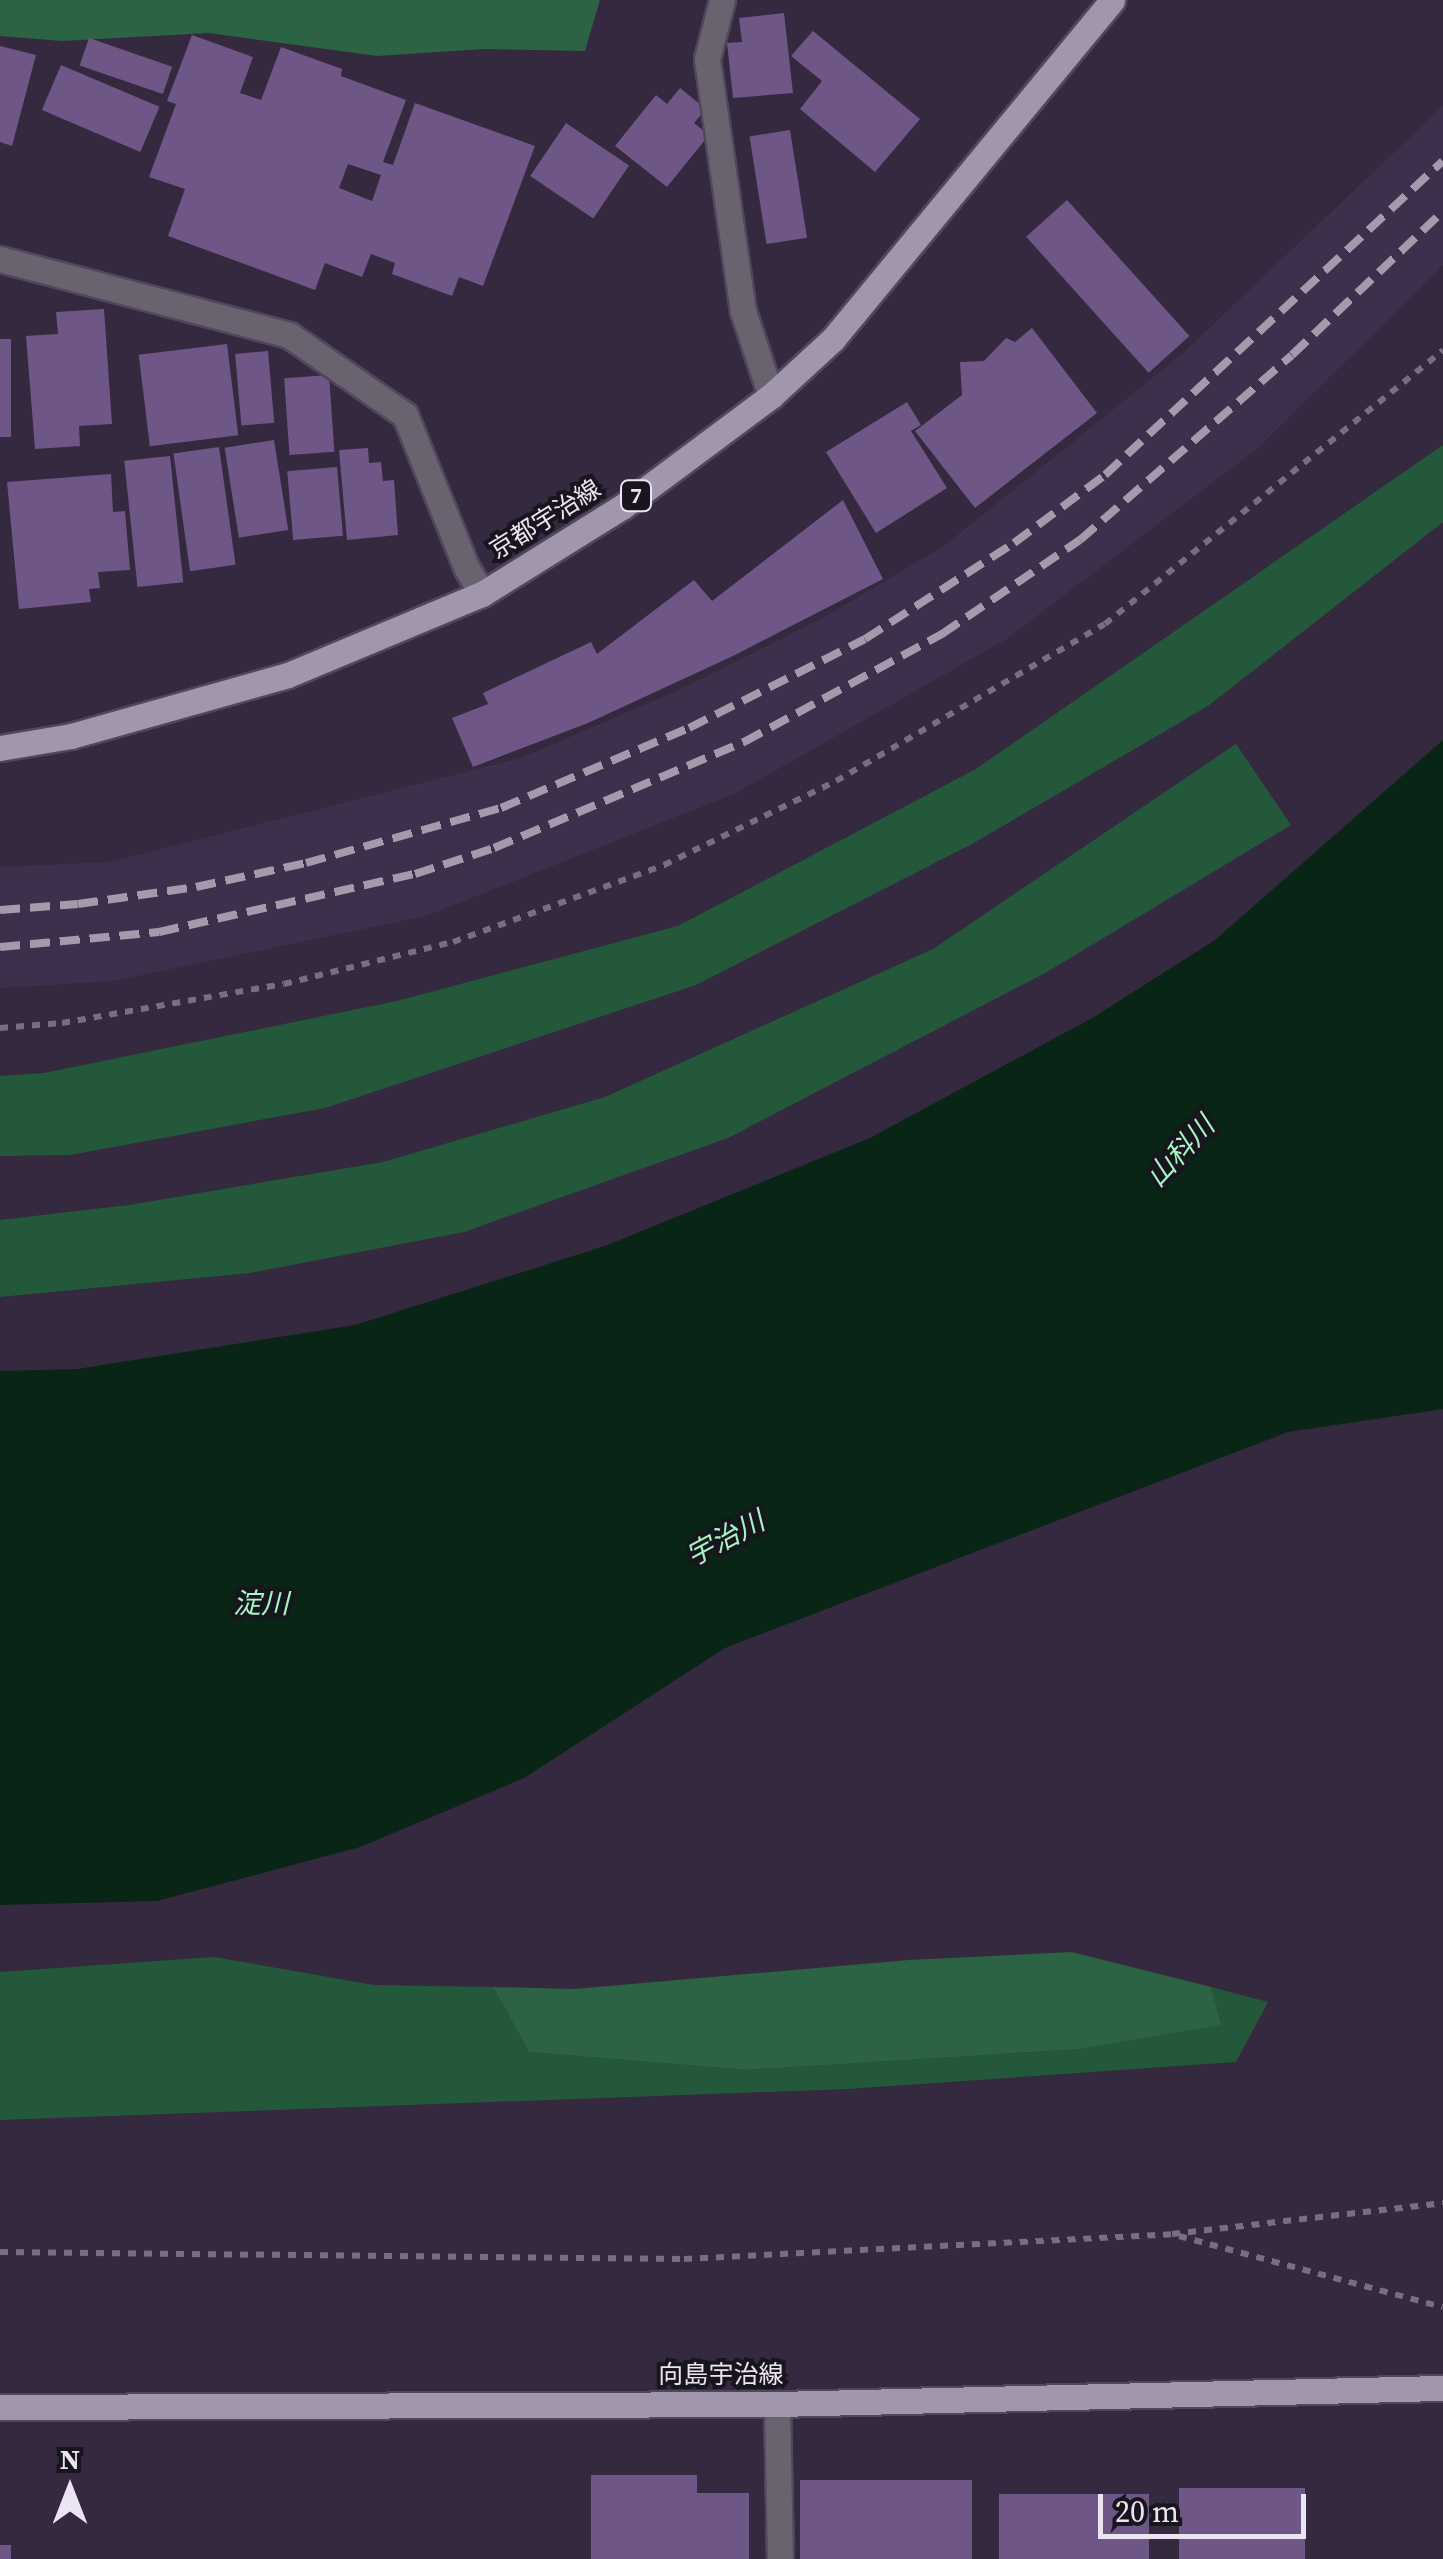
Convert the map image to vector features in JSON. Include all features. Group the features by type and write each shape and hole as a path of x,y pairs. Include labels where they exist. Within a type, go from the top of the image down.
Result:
{"main road":[{"name":"京都宇治線","path":"0,748 71,736 288,676 482,594 622,506 771,396 833,339 1112,0"},
{"name":"向島宇治線","path":"0,2407 777,2404 1443,2388"}],"street":[{"path":"722,0 707,60 743,311 771,396"},
{"path":"0,259 290,335 405,414 466,568 482,594"},
{"path":"777,2404 780,2559"}],"path":[{"path":"0,1028 62,1022 284,984 453,942 664,865 836,781 1106,624 1443,350"},
{"path":"0,2252 684,2259 1172,2234 1443,2203"},
{"path":"1172,2234 1443,2307"}],"shaded area":[{"path":"0,0 600,0 585,51 484,49 377,56 209,33 62,41 0,36"},
{"path":"1443,106 1443,265 1258,448 1005,640 736,793 426,916 113,981 0,988 0,867 109,862 521,758 681,689 821,619 944,546 1182,354"},
{"path":"1443,445 1443,522 1208,706 972,844 696,985 325,1108 70,1155 0,1156 0,1076 44,1073 397,1001 678,926 976,769"},
{"path":"1236,744 1291,825 1047,972 728,1138 464,1232 250,1273 0,1297 0,1220 129,1205 383,1162 605,1097 933,949"},
{"path":"1072,1952 1211,1987 1221,2025 1081,2049 746,2070 529,2052 493,1987 574,1989 909,1960"},
{"path":"214,1957 374,1985 493,1987 529,2052 746,2070 1081,2049 1220,2025 1211,1987 1268,2002 1236,2062 848,2089 0,2120 0,1972"}],"water":[{"name":"淀川","path":"1443,740 1443,1409 1288,1432 725,1648 524,1778 360,1847 157,1901 0,1905 0,1371 77,1369 355,1325 605,1246 870,1138 1094,1017 1215,940"}],"building":[{"path":"784,13 793,93 733,98 727,43 742,42 739,18"},
{"path":"813,31 920,119 875,172 800,109 822,81 791,56"},
{"path":"192,35 253,57 240,93 261,100 281,47 342,69 341,76 406,100 383,162 393,165 415,103 535,146 483,286 459,277 452,296 392,274 395,263 371,254 362,277 325,263 315,290 168,236 185,189 149,177 176,104 167,101","holes":["348,164 381,175 372,201 339,188"]},
{"path":"89,38 172,67 163,94 80,65"},
{"path":"0,46 36,55 12,146 0,142"},
{"path":"61,65 159,107 140,152 42,110"},
{"path":"680,88 706,109 694,123 709,135 667,187 615,146 656,95 667,104"},
{"path":"566,123 629,165 593,219 530,176"},
{"path":"790,130 807,238 767,244 750,136"},
{"path":"1067,200 1189,336 1149,373 1026,237"},
{"path":"104,309 112,424 79,426 80,446 35,449 26,336 58,334 56,312"},
{"path":"1032,328 1097,413 975,508 915,431 962,395 960,362 984,361 1006,338 1015,342"},
{"path":"0,339 11,339 11,437 0,437"},
{"path":"227,344 238,435 150,446 139,355"},
{"path":"268,351 274,423 241,426 235,354"},
{"path":"329,375 334,452 289,455 284,378"},
{"path":"907,402 921,425 911,431 947,488 876,533 826,452"},
{"path":"274,440 288,530 239,538 225,448"},
{"path":"219,447 236,565 190,571 173,453"},
{"path":"368,448 369,463 381,462 383,481 394,480 398,535 347,540 339,450"},
{"path":"170,456 183,582 138,587 124,461"},
{"path":"337,467 343,536 293,540 287,471"},
{"path":"111,474 113,512 125,511 130,570 98,572 100,588 89,589 91,602 19,609 7,482"},
{"path":"843,500 883,579 733,656 588,723 473,767 452,718 488,704 483,693 591,642 597,654 694,580 712,601"},
{"path":"591,2475 697,2475 697,2493 749,2493 749,2559 591,2559"},
{"path":"800,2480 972,2480 972,2559 800,2559"},
{"path":"1179,2488 1305,2488 1305,2559 1179,2559"},
{"path":"999,2494 1149,2494 1149,2559 999,2559"},
{"path":"0,2545 11,2545 11,2559 0,2559"}],"railway":[{"path":"0,910 78,904 196,887 306,863 501,808 689,728 865,639 1014,543 1105,475 1443,161"},
{"path":"0,947 159,932 415,874 494,848 744,742 942,634 1080,540 1292,355 1443,211"}],"water label":[{"name":"山科川","path":"1180,1151"},
{"name":"宇治川","path":"725,1538"}]}
